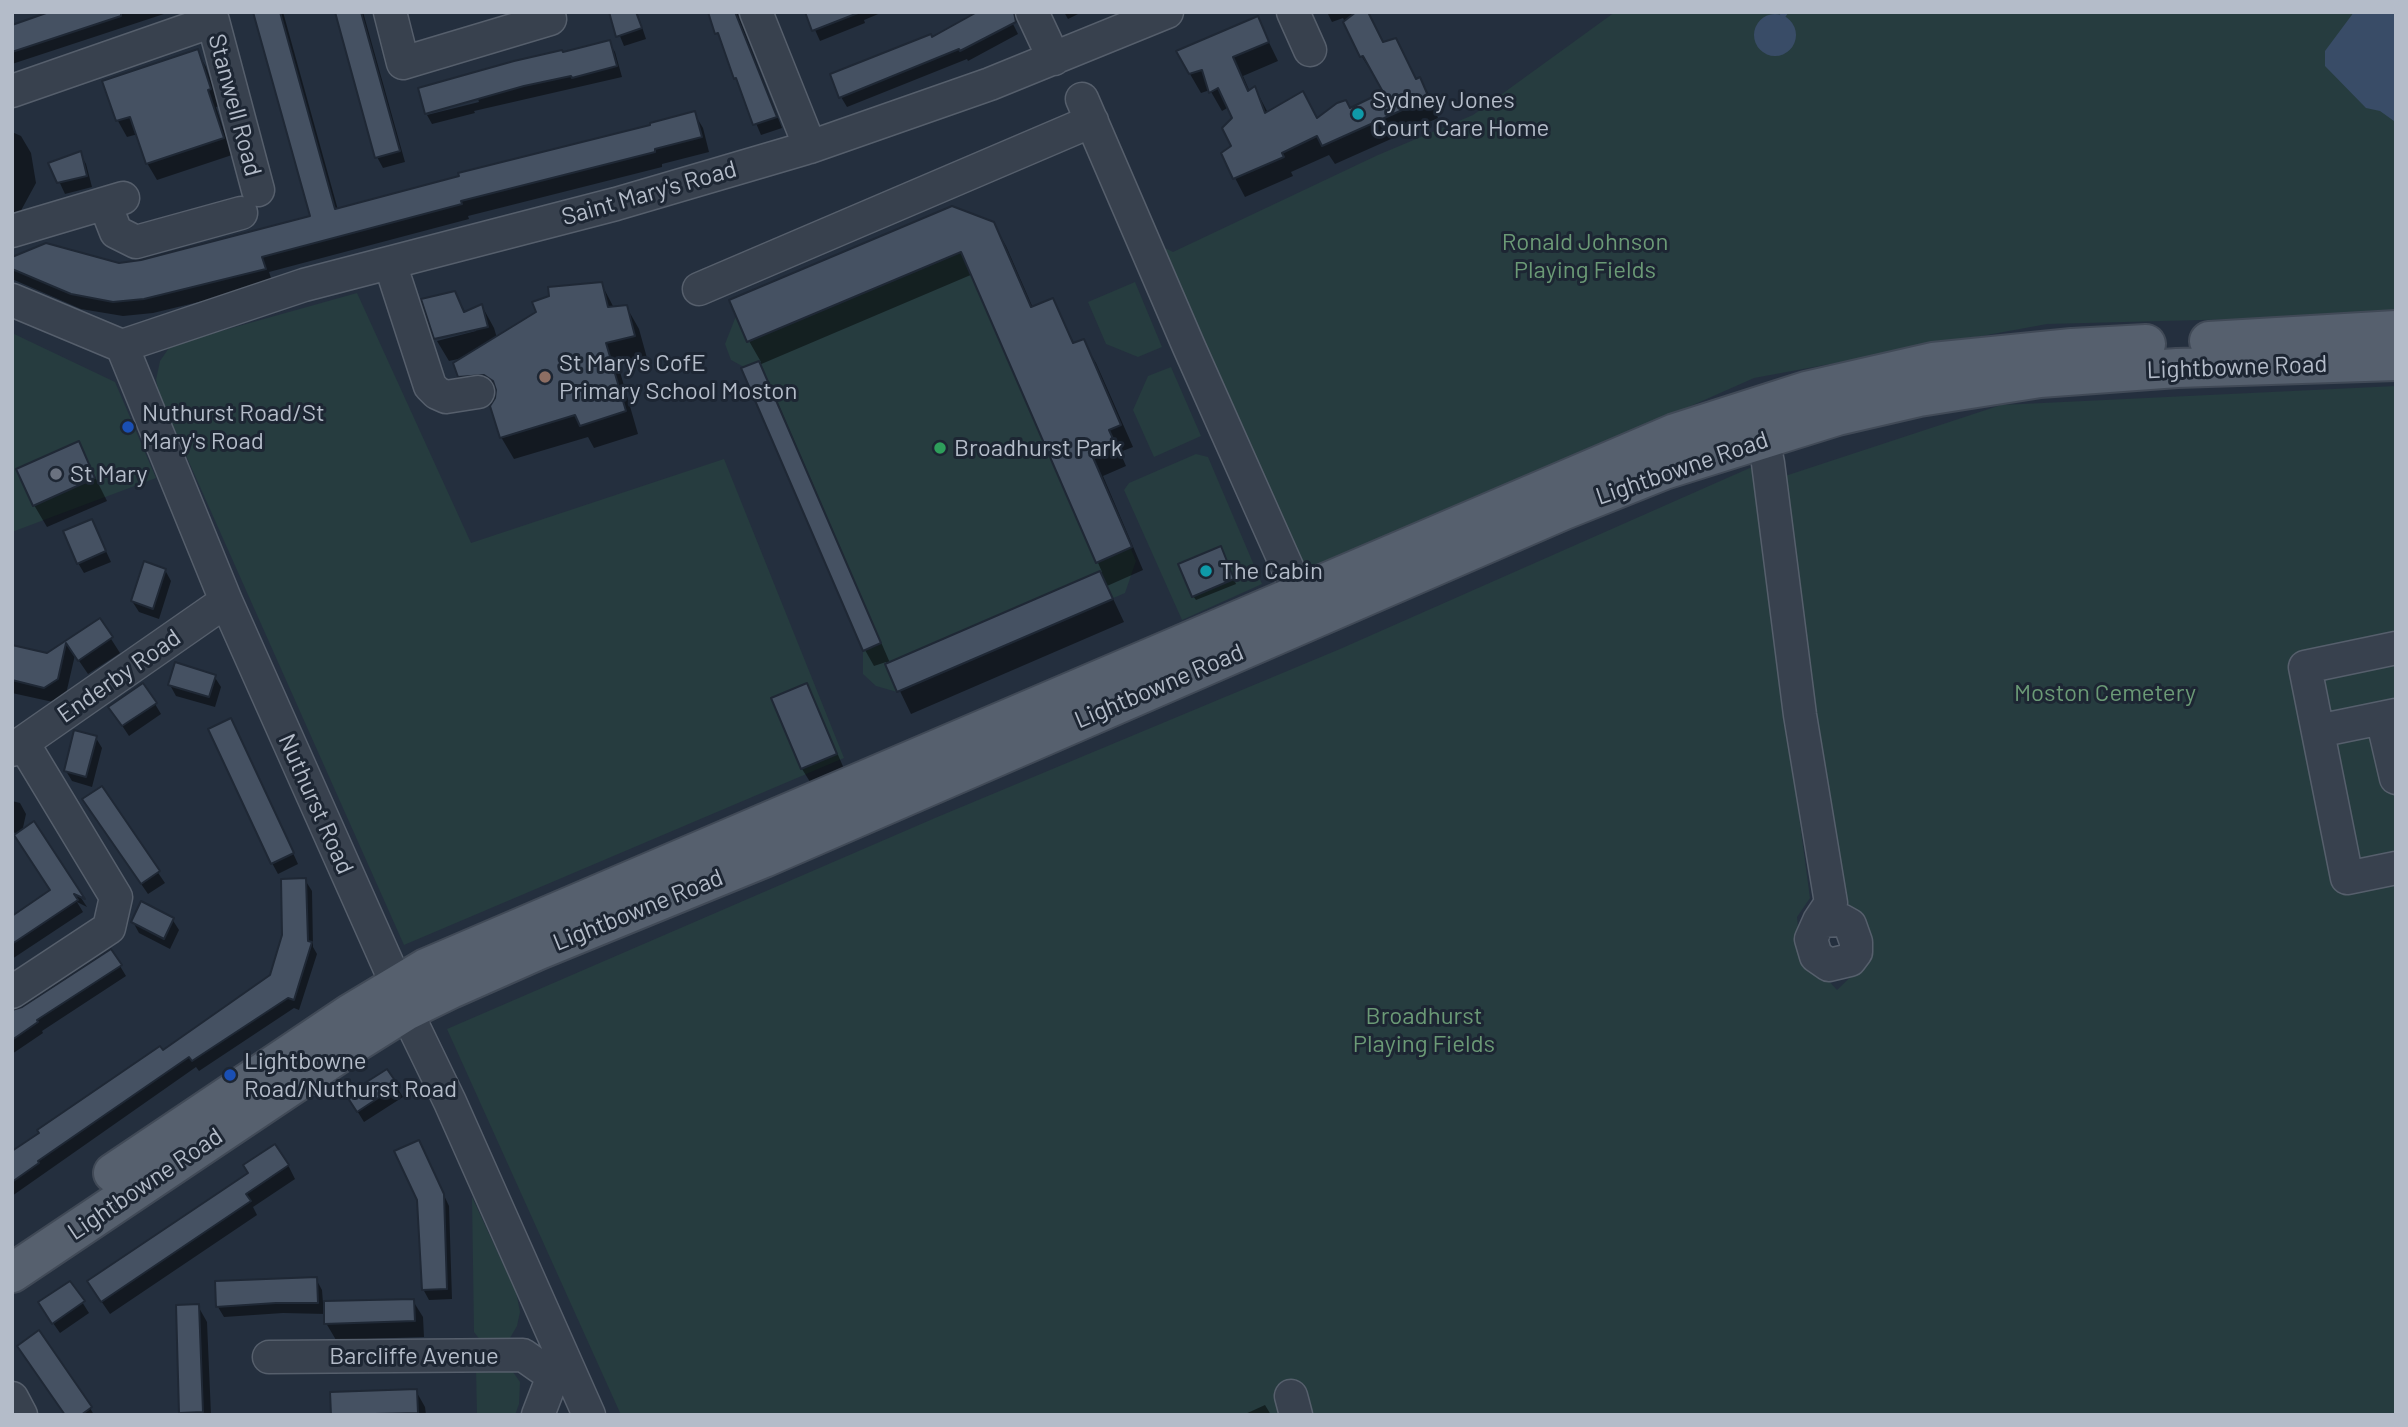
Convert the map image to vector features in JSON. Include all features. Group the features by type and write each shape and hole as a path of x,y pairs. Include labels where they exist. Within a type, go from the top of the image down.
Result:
{"main road":[{"name":"Lightbowne Road","path":"1917,382 1933,362 2072,348 2396,330"},
{"name":"Lightbowne Road","path":"12,1273 355,1043 401,998 426,968 1169,648 1305,608 1675,433 1759,423 1806,391 1917,382 2053,377 2177,368 2396,361"},
{"name":"Lightbowne Road","path":"12,1241 339,1021 401,998"}],"street":[{"path":"390,12 403,63 550,19"},
{"path":"756,12 810,147"},
{"path":"1032,12 1054,59"},
{"name":"Saint Mary's Road","path":"122,346 304,285 616,204 810,147 1054,59 1167,12"},
{"path":"1293,12 1310,50"},
{"path":"12,91 211,17"},
{"name":"Stanwell Road","path":"12,231 114,201 116,233 136,242 250,201 211,17"},
{"path":"699,289 1087,110 1305,608"},
{"path":"390,263 430,386 446,397 478,392"},
{"path":"12,300 122,346"},
{"name":"Nuthurst Road","path":"122,346 226,601 401,998 450,1102 560,1371 589,1415"},
{"path":"1759,423 1830,915"},
{"name":"Enderby Road","path":"16,746 226,601"},
{"path":"2396,648 2305,667 2347,878 2396,867"},
{"path":"2318,731 2389,716 2396,778"},
{"path":"12,992 109,928 116,897 16,746"},
{"name":"Barcliffe Avenue","path":"269,1357 523,1355 560,1371"},
{"path":"538,1415 560,1371"},
{"path":"12,1398 21,1415"}],"green space":[{"name":"Ronald Johnson Playing Fields","path":"1615,12 2396,12 2396,315 2047,324 1754,378 1350,557 1302,569 1159,250 1167,249 1173,252 1378,155 1473,115"},
{"name":"Broadhurst Park","path":"952,206 994,222 1031,307 1053,298 1073,343 1084,339 1121,425 1109,430 1115,443 1092,454 1136,561 1125,593 897,692 876,686 863,674 863,651 744,367 731,360 725,344 736,316 729,300"},
{"path":"1135,282 1162,347 1138,357 1106,344 1088,302"},
{"path":"357,293 471,543 724,459 844,758 404,945 160,397 156,380 160,361 171,345"},
{"path":"12,333 115,382 156,478 12,532"},
{"path":"1171,367 1201,436 1154,457 1133,410 1148,376"},
{"name":"Broadhurst Playing Fields","path":"2396,386 2396,1415 621,1415 447,1029 935,818 1340,649 1752,467 1810,898 1797,917 1800,950 1837,990 1867,961 1869,935 1842,897 1779,478 2001,405"},
{"path":"1196,454 1208,457 1262,584 1182,620 1124,490 1129,483"},
{"path":"472,1197 516,1292 520,1312 517,1326 510,1338 500,1343 481,1341 474,1332"},
{"path":"476,1369 513,1372 520,1382 519,1404 515,1415 477,1415"}],"water":[{"path":"2354,12 2396,12 2396,146 2394,121 2380,111 2366,108 2325,66 2325,51"},
{"path":"1775,14 1790,20 1796,35 1790,50 1775,56 1760,50 1754,35 1760,20"}],"building":[{"path":"49,12 121,12 121,16 12,52 12,25"},
{"path":"253,12 280,12 335,209 459,176 458,173 650,125 695,111 702,137 655,149 655,152 461,201 462,204 262,257 266,269 144,299 113,302 71,294 12,269 12,257 46,243 119,263 141,260 310,216"},
{"path":"335,12 361,12 400,151 375,158"},
{"path":"609,12 636,12 642,28 616,37"},
{"path":"708,12 735,12 777,117 753,125"},
{"path":"805,12 858,12 858,13 812,31"},
{"path":"977,12 1014,12 1016,22 960,51 959,49 839,98 830,74 931,34 932,37"},
{"path":"1356,12 1368,12 1383,42 1396,38 1416,79 1420,77 1429,98 1322,146 1317,136 1282,153 1284,157 1233,179 1221,153 1231,146 1222,128 1232,118 1218,88 1209,93 1202,70 1189,74 1176,51 1258,16 1269,42 1233,57 1248,91 1255,86 1265,113 1303,91 1317,118 1337,103 1346,100 1350,108 1383,92 1363,56 1360,57 1343,22"},
{"path":"610,40 617,66 572,78 571,76 524,86 425,114 418,88 514,61"},
{"path":"198,49 224,138 146,164 130,117 116,121 102,81"},
{"path":"81,151 87,176 57,183 48,163"},
{"path":"952,206 994,222 1031,307 1053,298 1073,343 1084,339 1121,425 1109,430 1115,443 1091,453 1132,547 1096,563 961,252 747,342 729,300"},
{"path":"602,282 608,307 627,305 635,336 606,343 626,411 580,426 575,415 500,438 490,406 496,390 493,381 484,375 458,377 453,363 536,312 532,302 549,296 548,287"},
{"path":"455,291 464,312 482,304 488,327 434,339 421,299"},
{"path":"759,361 881,643 863,651 741,368"},
{"name":"St Mary","path":"79,441 95,478 33,506 16,469"},
{"path":"92,519 106,551 77,564 63,531"},
{"name":"The Cabin","path":"1221,546 1234,579 1192,597 1178,564"},
{"path":"144,561 166,569 153,609 131,601"},
{"path":"1100,571 1113,599 897,692 885,664"},
{"path":"100,618 113,637 78,661 66,643 58,679 44,688 12,680 12,645 47,653"},
{"path":"175,662 216,675 209,697 168,685"},
{"path":"143,683 157,703 122,726 108,707"},
{"path":"807,683 837,754 801,769 771,698"},
{"path":"231,718 294,853 271,864 208,729"},
{"path":"74,730 97,736 86,777 64,771"},
{"path":"102,786 160,871 141,884 82,799"},
{"path":"34,821 85,899 74,894 78,900 12,944 12,916 50,890 14,835"},
{"path":"306,878 308,941 312,942 294,1000 288,998 192,1061 189,1057 38,1161 39,1163 12,1182 12,1151 39,1133 37,1130 160,1046 163,1050 270,975 282,935 281,879"},
{"path":"141,901 174,918 164,939 131,922"},
{"path":"111,949 122,965 37,1020 38,1022 12,1040 12,1010 22,1007"},
{"path":"387,1069 398,1085 357,1112 346,1095"},
{"path":"419,1140 444,1194 447,1289 422,1290 417,1200 394,1151"},
{"path":"275,1144 289,1165 246,1194 251,1201 101,1302 87,1281 248,1173 243,1165"},
{"path":"317,1277 318,1303 216,1307 215,1281"},
{"path":"70,1281 85,1301 52,1324 38,1302"},
{"path":"414,1299 415,1321 324,1324 324,1301"},
{"path":"199,1304 203,1412 179,1413 176,1305"},
{"path":"39,1330 92,1407 81,1415 65,1415 17,1346"},
{"path":"417,1389 418,1413 331,1415 330,1392"}],"place":[{"name":"Sydney Jones Court Care Home","path":"1358,114"},
{"name":"St Mary's CofE Primary School Moston","path":"545,377"},
{"name":"Nuthurst Road/St Mary's Road","path":"128,427"},
{"name":"Broadhurst Park","path":"940,448"},
{"name":"St Mary","path":"56,474"},
{"name":"The Cabin","path":"1206,571"},
{"name":"Lightbowne Road/Nuthurst Road","path":"230,1075"}],"park label":[{"name":"Moston Cemetery","path":"2105,693"}]}
